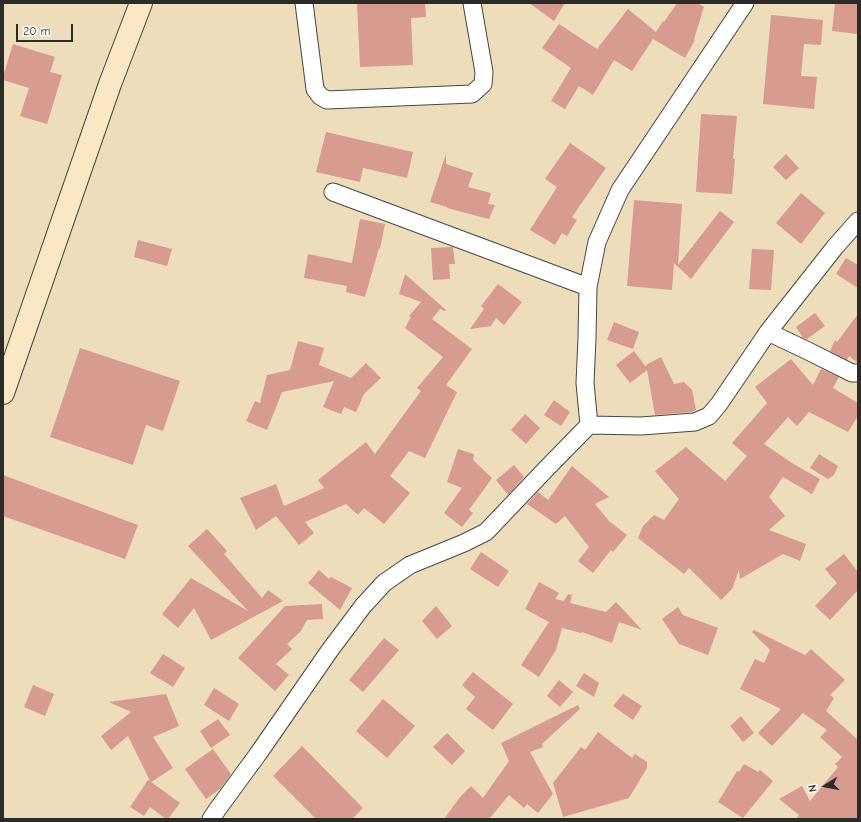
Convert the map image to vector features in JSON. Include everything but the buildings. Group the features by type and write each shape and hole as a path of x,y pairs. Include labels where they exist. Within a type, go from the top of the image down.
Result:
{"street":[{"path":"3,393 110,84 141,3"},
{"path":"304,3 315,89 320,96 327,100 472,94 483,84 484,72 472,3"},
{"path":"589,425 585,383 588,288 597,242 620,190 745,3"},
{"path":"333,192 588,288"},
{"path":"211,819 330,650 363,606 384,583 410,565 464,544 486,532 589,425 641,426 695,422 709,416 719,404 768,332 835,247 858,221"},
{"path":"768,332 852,374 858,373"}]}
